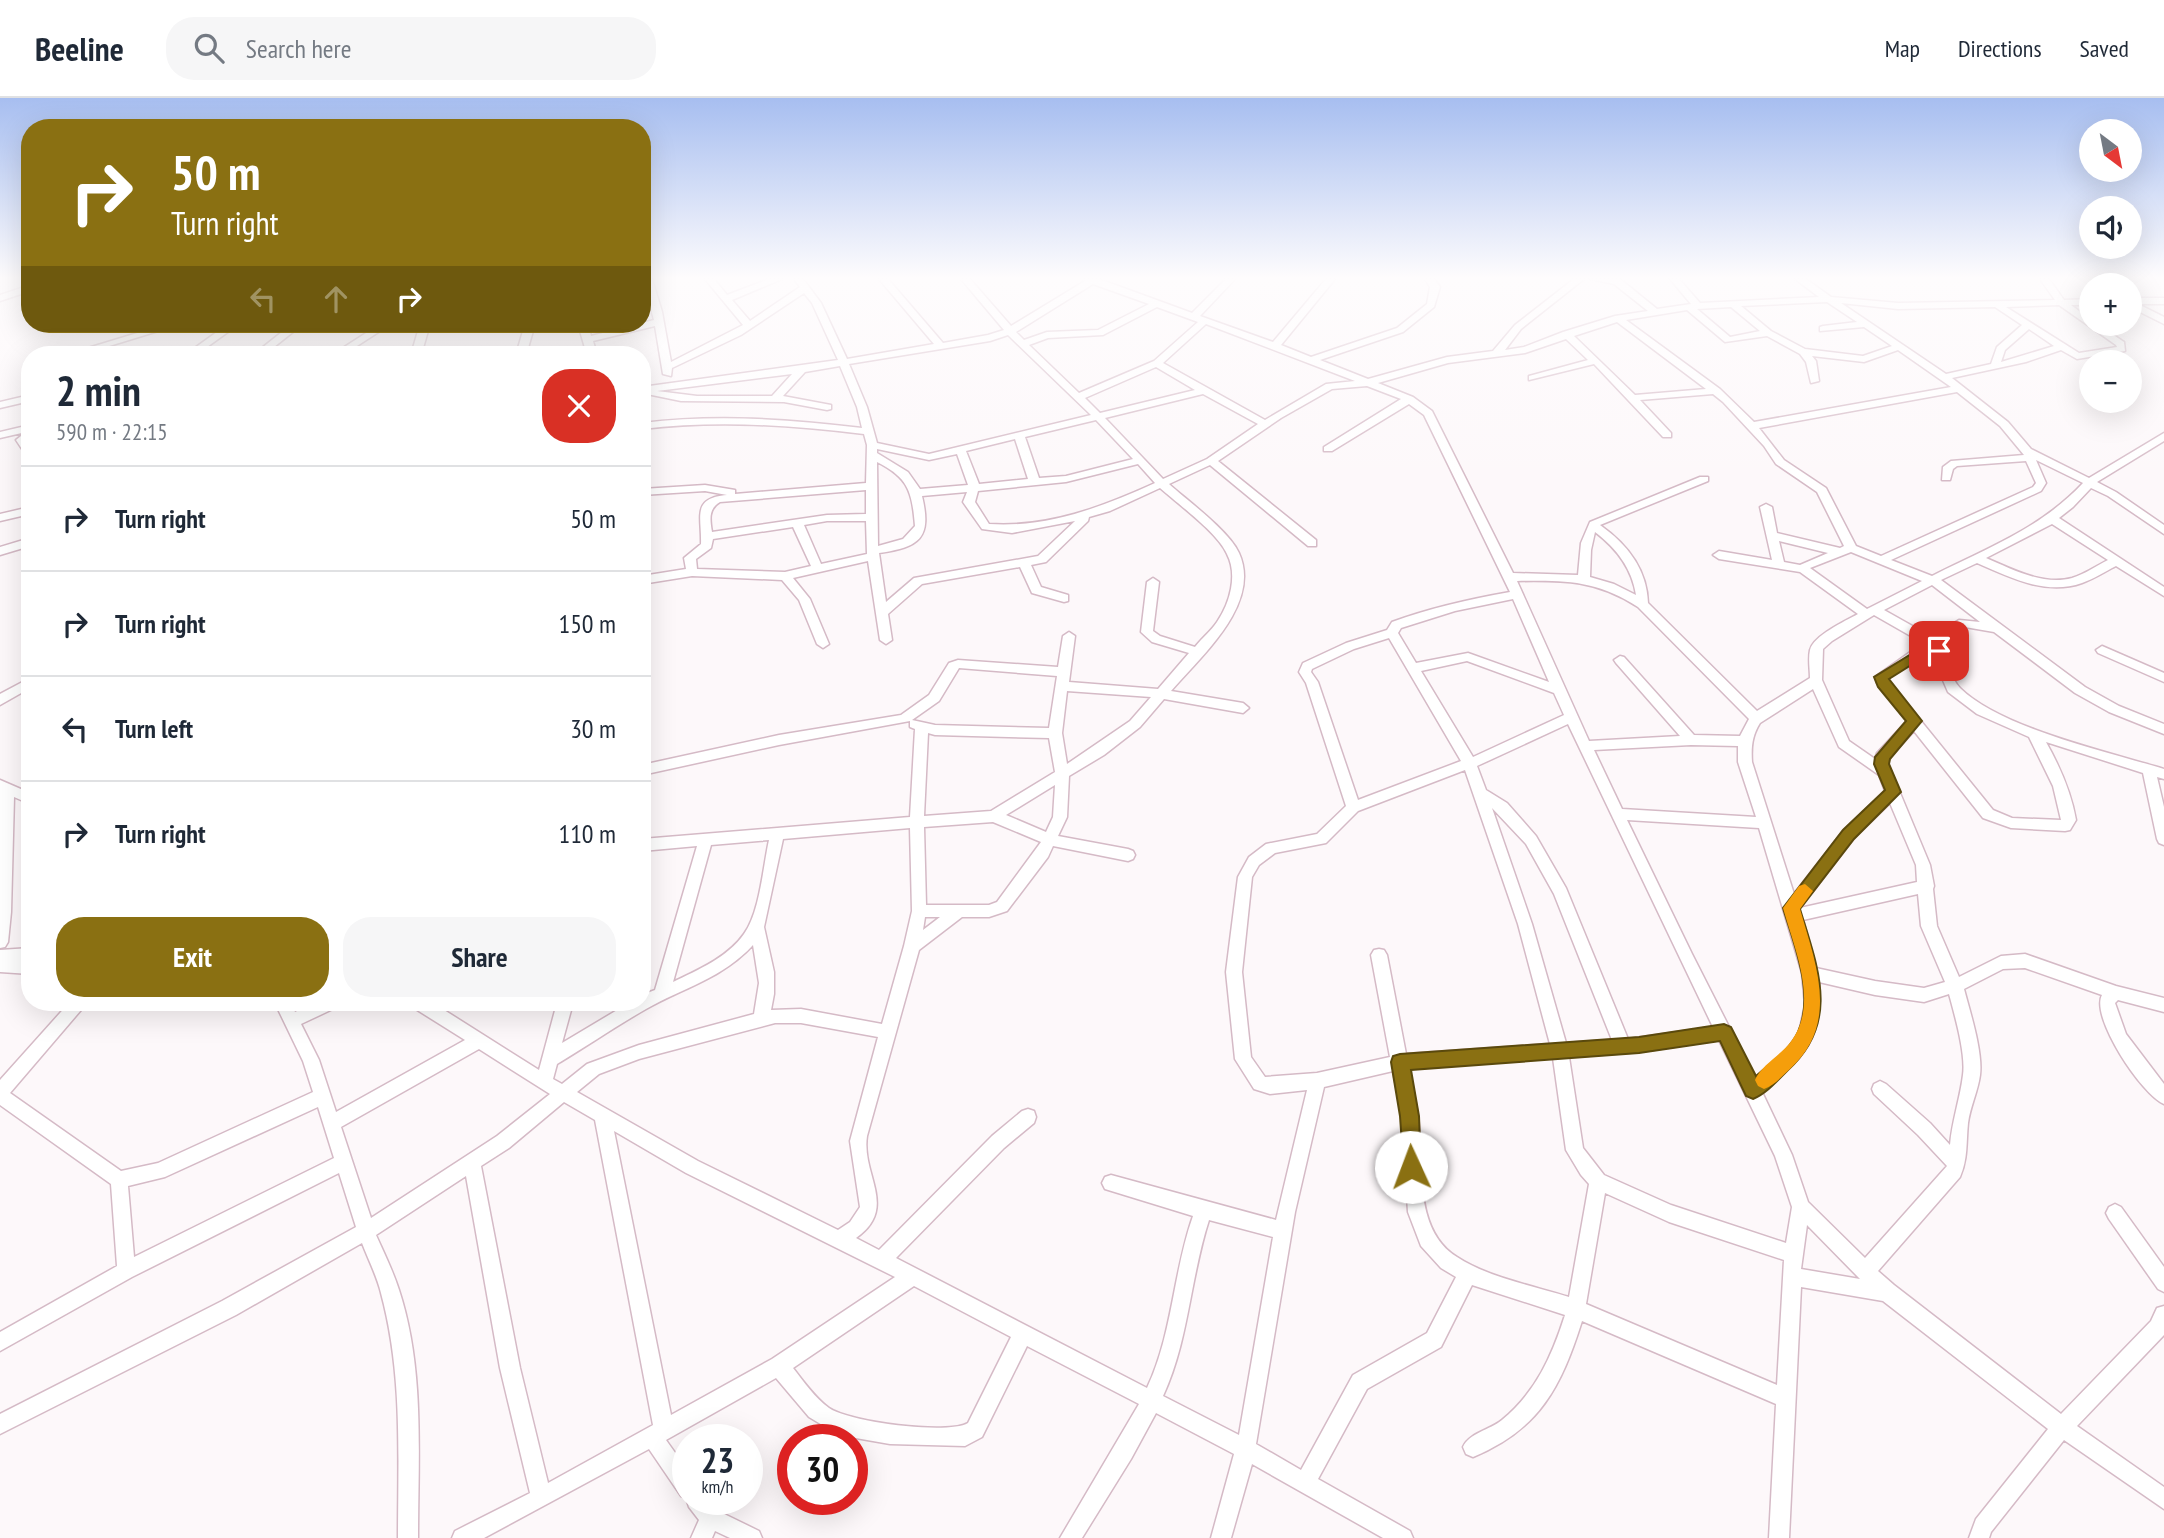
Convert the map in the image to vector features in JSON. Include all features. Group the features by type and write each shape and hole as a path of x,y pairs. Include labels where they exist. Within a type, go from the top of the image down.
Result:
{"street":[{"path":"663,346 670,386"},
{"path":"667,367 709,346"},
{"path":"835,346 862,407 869,432 872,450 870,517 886,640"},
{"path":"651,389 802,369 940,346"},
{"path":"994,816 1062,775 1135,724 1164,694 1222,624 1236,596 1238,578 1233,553 1215,531 1162,484 1099,417 1024,346"},
{"path":"1078,397 1157,363 1173,346"},
{"path":"1276,346 1409,399 1428,413 1509,577 1570,717 1753,1090 1783,1155 1801,1207 1887,1292 2062,1427 2164,1499"},
{"path":"1312,360 1352,346"},
{"path":"1497,353 1502,346"},
{"path":"961,451 974,486 969,502 991,530 1087,516 1211,461 1315,392 1330,386 1367,383 1416,367 1535,346"},
{"path":"1580,346 1634,398 1667,435"},
{"path":"1656,346 1716,391 1751,426 1780,462 1822,490 1846,550"},
{"path":"1793,346 1811,361 1814,381"},
{"path":"1803,352 1864,359 1900,346"},
{"path":"1879,561 2037,489 2041,483 2028,454 2004,424 1901,346"},
{"path":"1995,367 2000,349 2003,346"},
{"path":"1944,377 1995,367 2060,347 2084,357 2122,349 2121,346"},
{"path":"1532,378 1595,360"},
{"path":"1157,363 1265,424"},
{"path":"776,398 802,369"},
{"path":"724,418 751,376"},
{"path":"1751,426 1957,389"},
{"path":"872,450 916,457 961,451 1204,391"},
{"path":"1634,398 1716,391"},
{"path":"651,393 673,399 733,401 776,398 827,407"},
{"path":"1328,449 1409,399"},
{"path":"0,405 21,400"},
{"path":"651,425 724,418 869,432"},
{"path":"0,435 21,430"},
{"path":"1884,772 1844,744 1816,680 1817,647 1827,636 1870,612 1979,559 2052,519 2090,482 2164,436"},
{"path":"1020,438 1034,480"},
{"path":"651,579 692,572 785,576 899,546 918,534 921,526 918,493 907,474 872,450"},
{"path":"1946,478 1948,467 1955,463 2028,454 2090,482 2164,530"},
{"path":"918,493 1066,479 1139,461"},
{"path":"1211,461 1312,543"},
{"path":"1584,578 1587,543 1593,525 1602,517 1644,505 1704,479"},
{"path":"692,572 690,558 707,545 704,512 709,502 748,496 870,486"},
{"path":"651,491 705,488 748,496"},
{"path":"1766,506 1778,563"},
{"path":"0,518 21,512"},
{"path":"883,612 918,581 1025,565 1049,555 1087,516"},
{"path":"708,536 797,522 870,517"},
{"path":"2052,519 2164,592"},
{"path":"797,522 817,567"},
{"path":"1593,525 1614,541 1628,558 1643,590 1642,604"},
{"path":"1774,536 1846,550 1934,581 2098,701 2164,729"},
{"path":"0,551 21,545"},
{"path":"1803,569 1806,565 1846,550"},
{"path":"1719,555 1803,569 1870,612 1934,644 1953,690 1982,711 2034,734 2164,774"},
{"path":"1979,559 2027,578 2062,583 2075,581 2116,561"},
{"path":"1025,565 1036,590 1064,598"},
{"path":"785,576 804,599 823,644"},
{"path":"1509,577 1584,578 1626,592 1642,604 1756,718"},
{"path":"1153,582 1147,632 1156,639 1199,652"},
{"path":"1353,807 1312,682 1305,672 1315,660 1392,633 1396,625 1424,614 1456,605 1516,595"},
{"path":"1997,629 1963,623 1881,677 1883,684 1988,814 2011,823 2065,826 2069,820 2065,793 2052,762 2034,734"},
{"path":"1392,633 1470,764 1525,925 1560,1052 1575,1150 1598,1181 1669,1213 1793,1254"},
{"path":"919,911 957,913 1002,907 1051,840 1060,817 1062,775 1055,733 1069,636"},
{"path":"2102,650 2164,678"},
{"path":"1413,668 1468,657 1559,690"},
{"path":"1620,660 1691,740"},
{"path":"651,768 779,740 904,719 934,698 953,666 958,664 1243,708"},
{"path":"1753,1090 1793,1055 1806,1035 1814,1005 1810,974 1745,762 1742,741 1756,718 1805,690 1816,680"},
{"path":"0,700 21,687"},
{"path":"1570,717 1470,764 1353,807 1321,839 1271,848 1254,861 1245,877 1234,972 1243,1059 1260,1084 1270,1086 1317,1081 1400,1062 1560,1052 1724,1032"},
{"path":"904,719 922,727 1055,733"},
{"path":"1866,1271 1954,1171 1960,1122 1972,1073 1966,1027 1955,986 1929,926 1923,865 1884,772 1882,757 1915,721"},
{"path":"839,1239 858,1229 868,1213 871,1196 858,1146 919,911 917,821 922,727"},
{"path":"1585,746 1691,740 1742,741"},
{"path":"2149,770 2161,805 2164,839"},
{"path":"0,942 4,912 3,786 21,795"},
{"path":"1478,792 1518,822 1561,892 1623,1046"},
{"path":"1793,912 1849,834 1893,792"},
{"path":"1617,814 1764,823"},
{"path":"651,845 994,816 1051,840 1128,855"},
{"path":"651,998 733,956 756,927 777,835"},
{"path":"662,993 705,842"},
{"path":"1793,912 1927,886"},
{"path":"912,946 957,913"},
{"path":"756,927 768,969 769,988 761,1018"},
{"path":"0,957 21,955"},
{"path":"1379,955 1410,1116 1417,1212 1427,1240 1447,1262 1468,1275 1576,1308 1786,1398"},
{"path":"1810,974 1924,995 1955,986 2001,963 2025,961 2116,993 2164,1004"},
{"path":"0,965 21,966"},
{"path":"2116,993 2107,1000 2109,1017 2132,1056 2164,1096"},
{"path":"72,1011 0,1094 119,1180 159,1171 323,1097"},
{"path":"288,1011 312,1060 366,1231 390,1290 402,1342 408,1399 408,1538"},
{"path":"292,1021 313,1011"},
{"path":"432,1011 544,1082 692,1167 913,1276 1150,1402 1245,1449 1403,1538"},
{"path":"544,1082 563,1011"},
{"path":"549,1060 629,1011"},
{"path":"0,1424 229,1308 366,1231 533,1121 581,1077 608,1062 761,1018 801,1016 887,1032"},
{"path":"331,1124 479,1041"},
{"path":"1221,1538 1235,1498 1283,1231 1317,1081"},
{"path":"1880,1089 1924,1129 1956,1164"},
{"path":"602,1115 658,1434 672,1460"},
{"path":"881,1260 998,1142 1028,1117"},
{"path":"0,1342 126,1271 344,1162"},
{"path":"472,1162 510,1368 541,1498"},
{"path":"119,1180 126,1271"},
{"path":"1473,1447 1507,1429 1528,1408 1566,1348 1576,1308 1598,1181"},
{"path":"1111,1183 1283,1231"},
{"path":"1779,1538 1793,1254 1801,1207"},
{"path":"1070,1538 1150,1402 1168,1362 1204,1210"},
{"path":"2115,1213 2164,1283"},
{"path":"1306,1481 1360,1382 1434,1340 1468,1275"},
{"path":"462,1538 541,1498 779,1366 913,1276"},
{"path":"1793,1276 1887,1292"},
{"path":"1979,1538 1983,1526 2062,1427 2158,1328 2164,1315"},
{"path":"779,1366 822,1415 842,1426 864,1431 965,1436 975,1430 1023,1334"},
{"path":"708,1515 752,1538"},
{"path":"701,1538 711,1518"}],"slow traffic":[{"path":"1764,1080 1793,1055 1806,1035 1814,1005 1810,974 1792,908 1805,891"}],"route":[{"path":"1411,1167 1410,1116 1400,1062 1639,1045 1724,1032 1753,1090 1793,1055 1806,1035 1814,1005 1810,974 1792,908 1849,834 1893,792 1881,764 1882,757 1915,721 1883,684 1881,677 1934,644 1939,651"}]}
